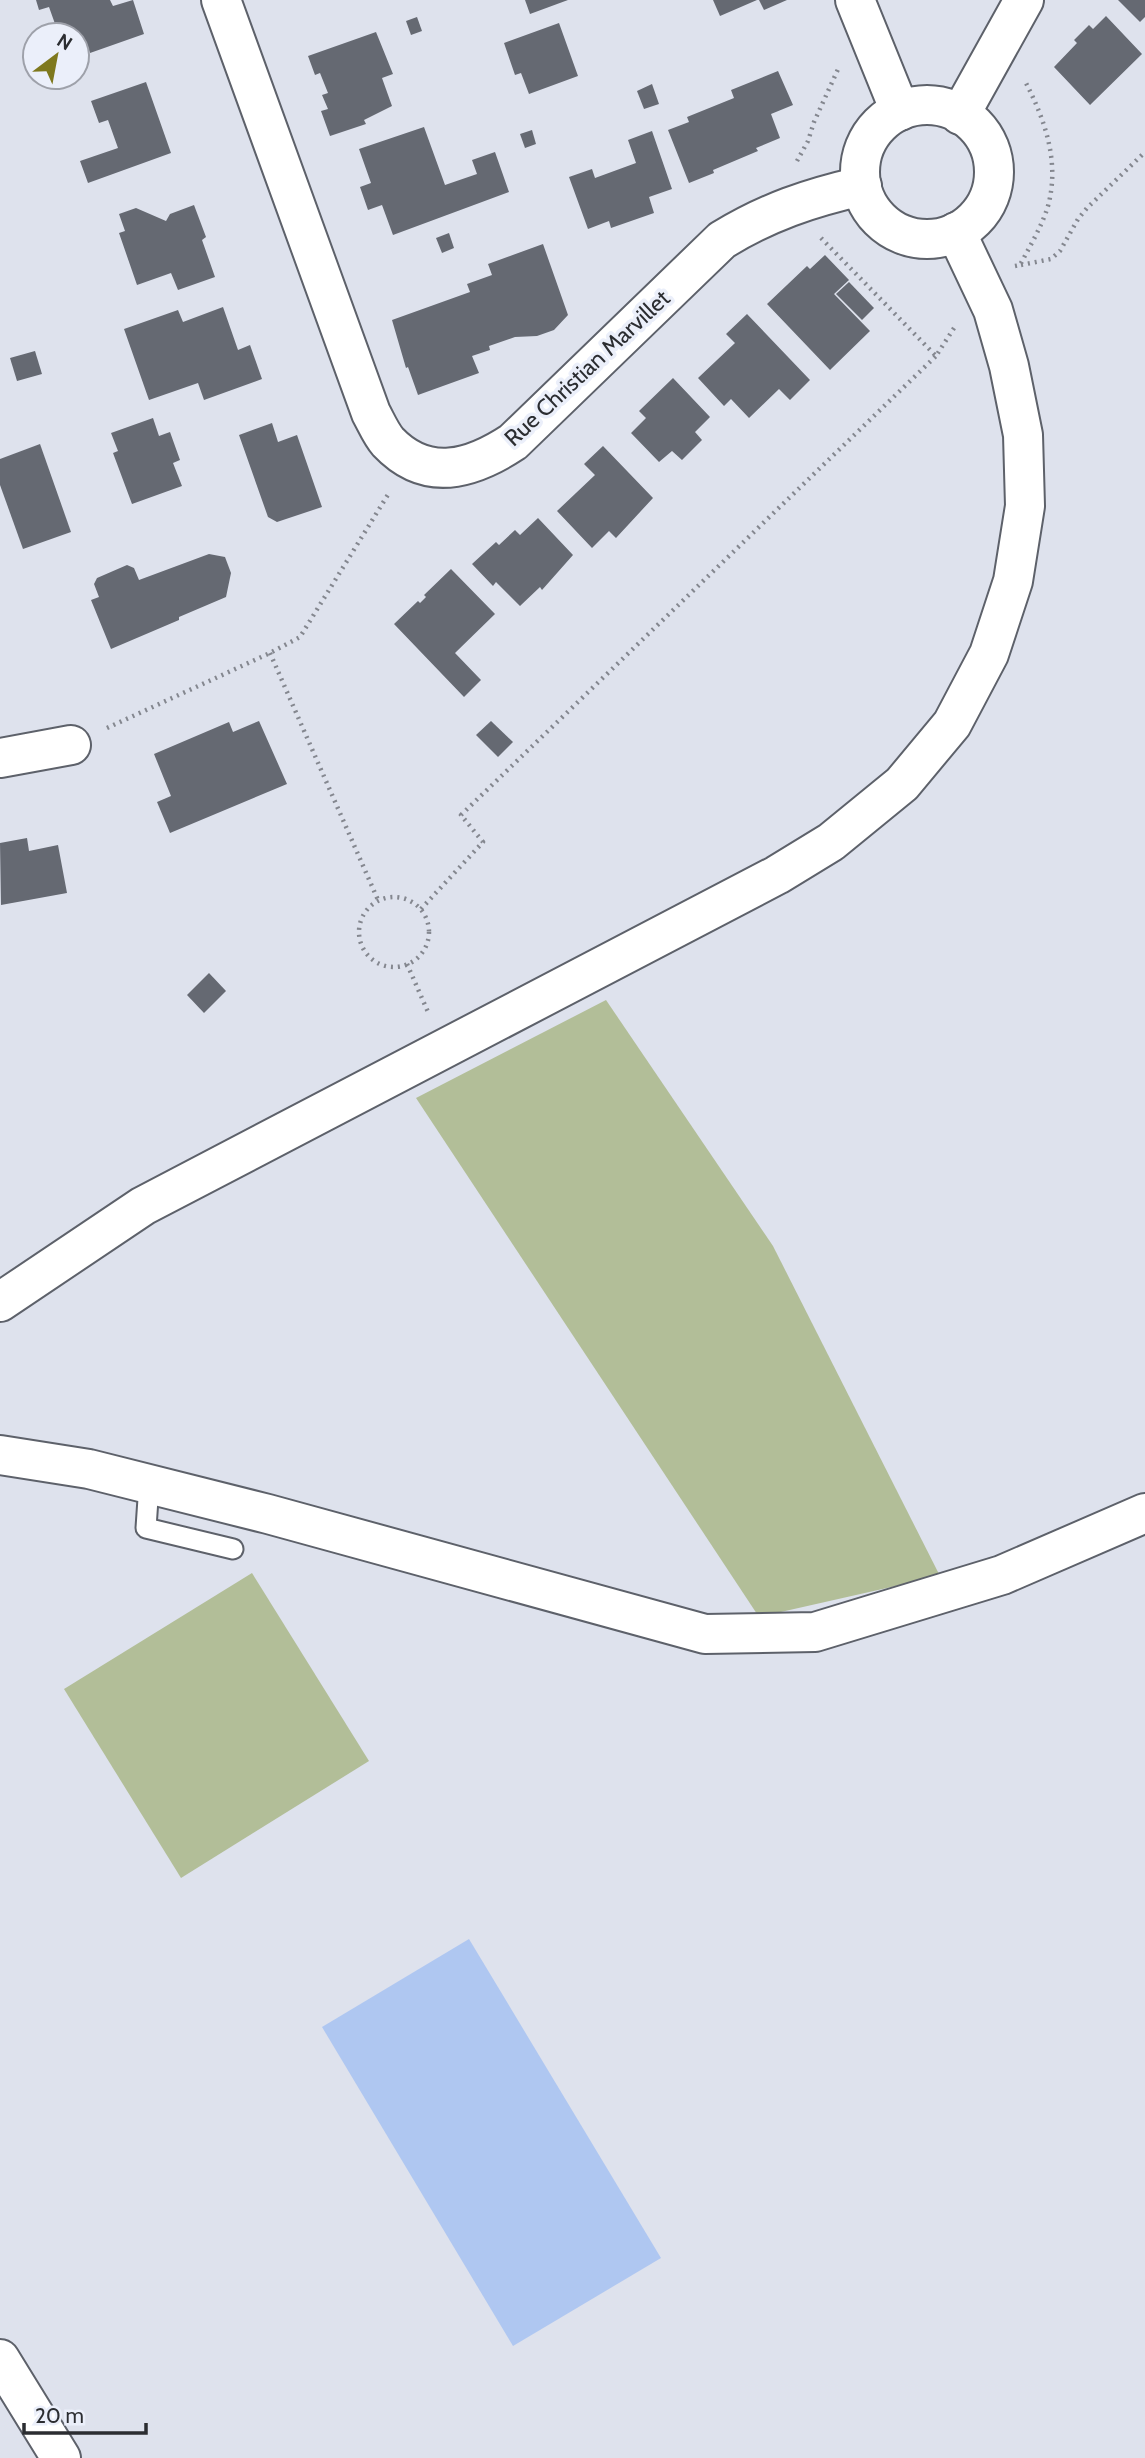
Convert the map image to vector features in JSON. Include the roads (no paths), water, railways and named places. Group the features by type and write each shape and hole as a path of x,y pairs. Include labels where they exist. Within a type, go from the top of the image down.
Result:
{"street":[{"name":"Rue Christian Marvillet","path":"221,0 371,414 387,441 410,459 439,468 465,467 491,456 513,442 722,240 759,218 795,204 862,186"},
{"path":"960,115 1024,0"},
{"path":"860,12 900,111"},
{"path":"922,106 945,108 960,115 983,134 991,154 994,175 990,196 979,215 956,232 943,237 922,239 901,234 883,223 869,206 862,186 860,163 867,141 881,123 900,111 922,106"},
{"path":"0,1302 143,1206 704,911 778,875 831,842 902,783 952,724 989,654 1013,581 1025,506 1023,435 1009,366 993,310 956,232"},
{"path":"0,758 71,745"},
{"path":"0,1455 89,1469 268,1514 705,1634 815,1632 1002,1575 1145,1513"},
{"path":"0,2359 61,2458"}],"lane":[{"path":"149,1484 146,1528 233,1549"}],"water":[{"path":"469,1939 661,2258 513,2346 322,2027"}]}
